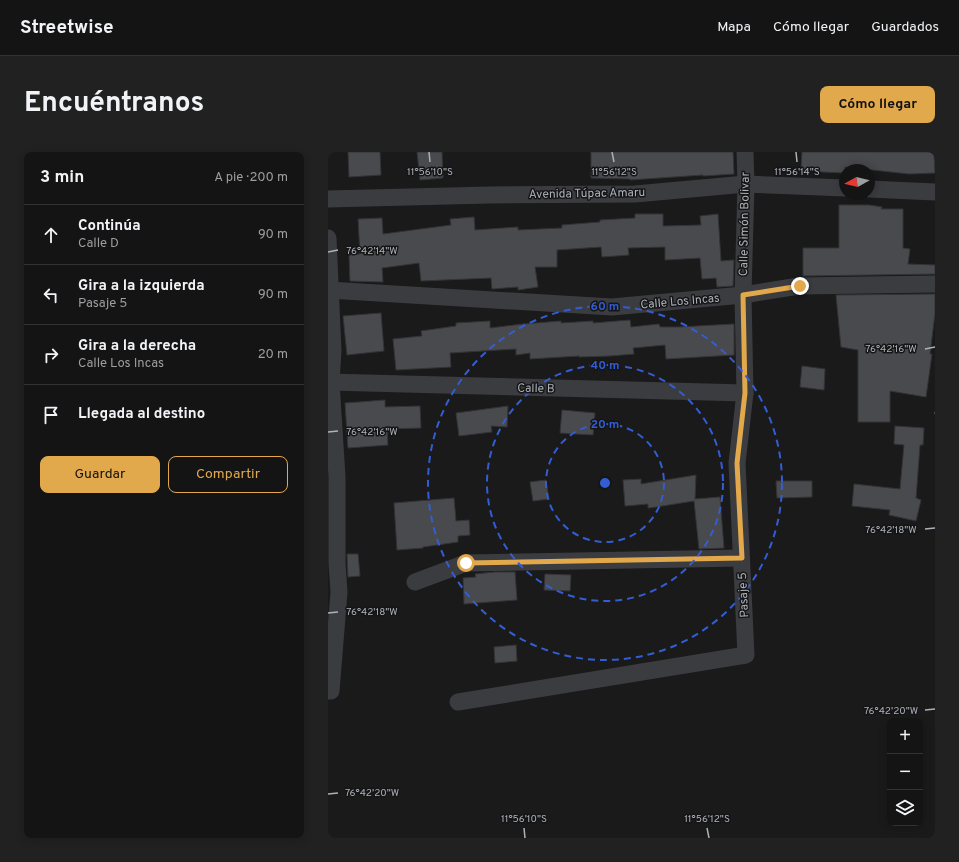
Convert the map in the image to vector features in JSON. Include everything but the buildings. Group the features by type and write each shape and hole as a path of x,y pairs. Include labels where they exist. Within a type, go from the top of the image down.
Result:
{"street":[{"name":"Calle Simón Bolivar","path":"743,295 746,184 745,152"},
{"name":"Avenida Túpac Amaru","path":"328,199 489,195 635,194 746,184 839,188"},
{"path":"875,189 935,192"},
{"path":"328,238 329,290 333,351 329,382 337,477 333,517 338,563 339,592 329,691"},
{"name":"Calle Los Incas","path":"329,290 612,306 743,295 800,286 935,284"},
{"name":"Pasaje 5","path":"458,702 746,655 737,463 745,393 743,295"},
{"name":"Calle B","path":"329,382 745,393"},
{"path":"416,582 466,563 742,558"}],"route":[{"path":"466,563 742,558 737,463 745,393 743,295 800,286"}]}
